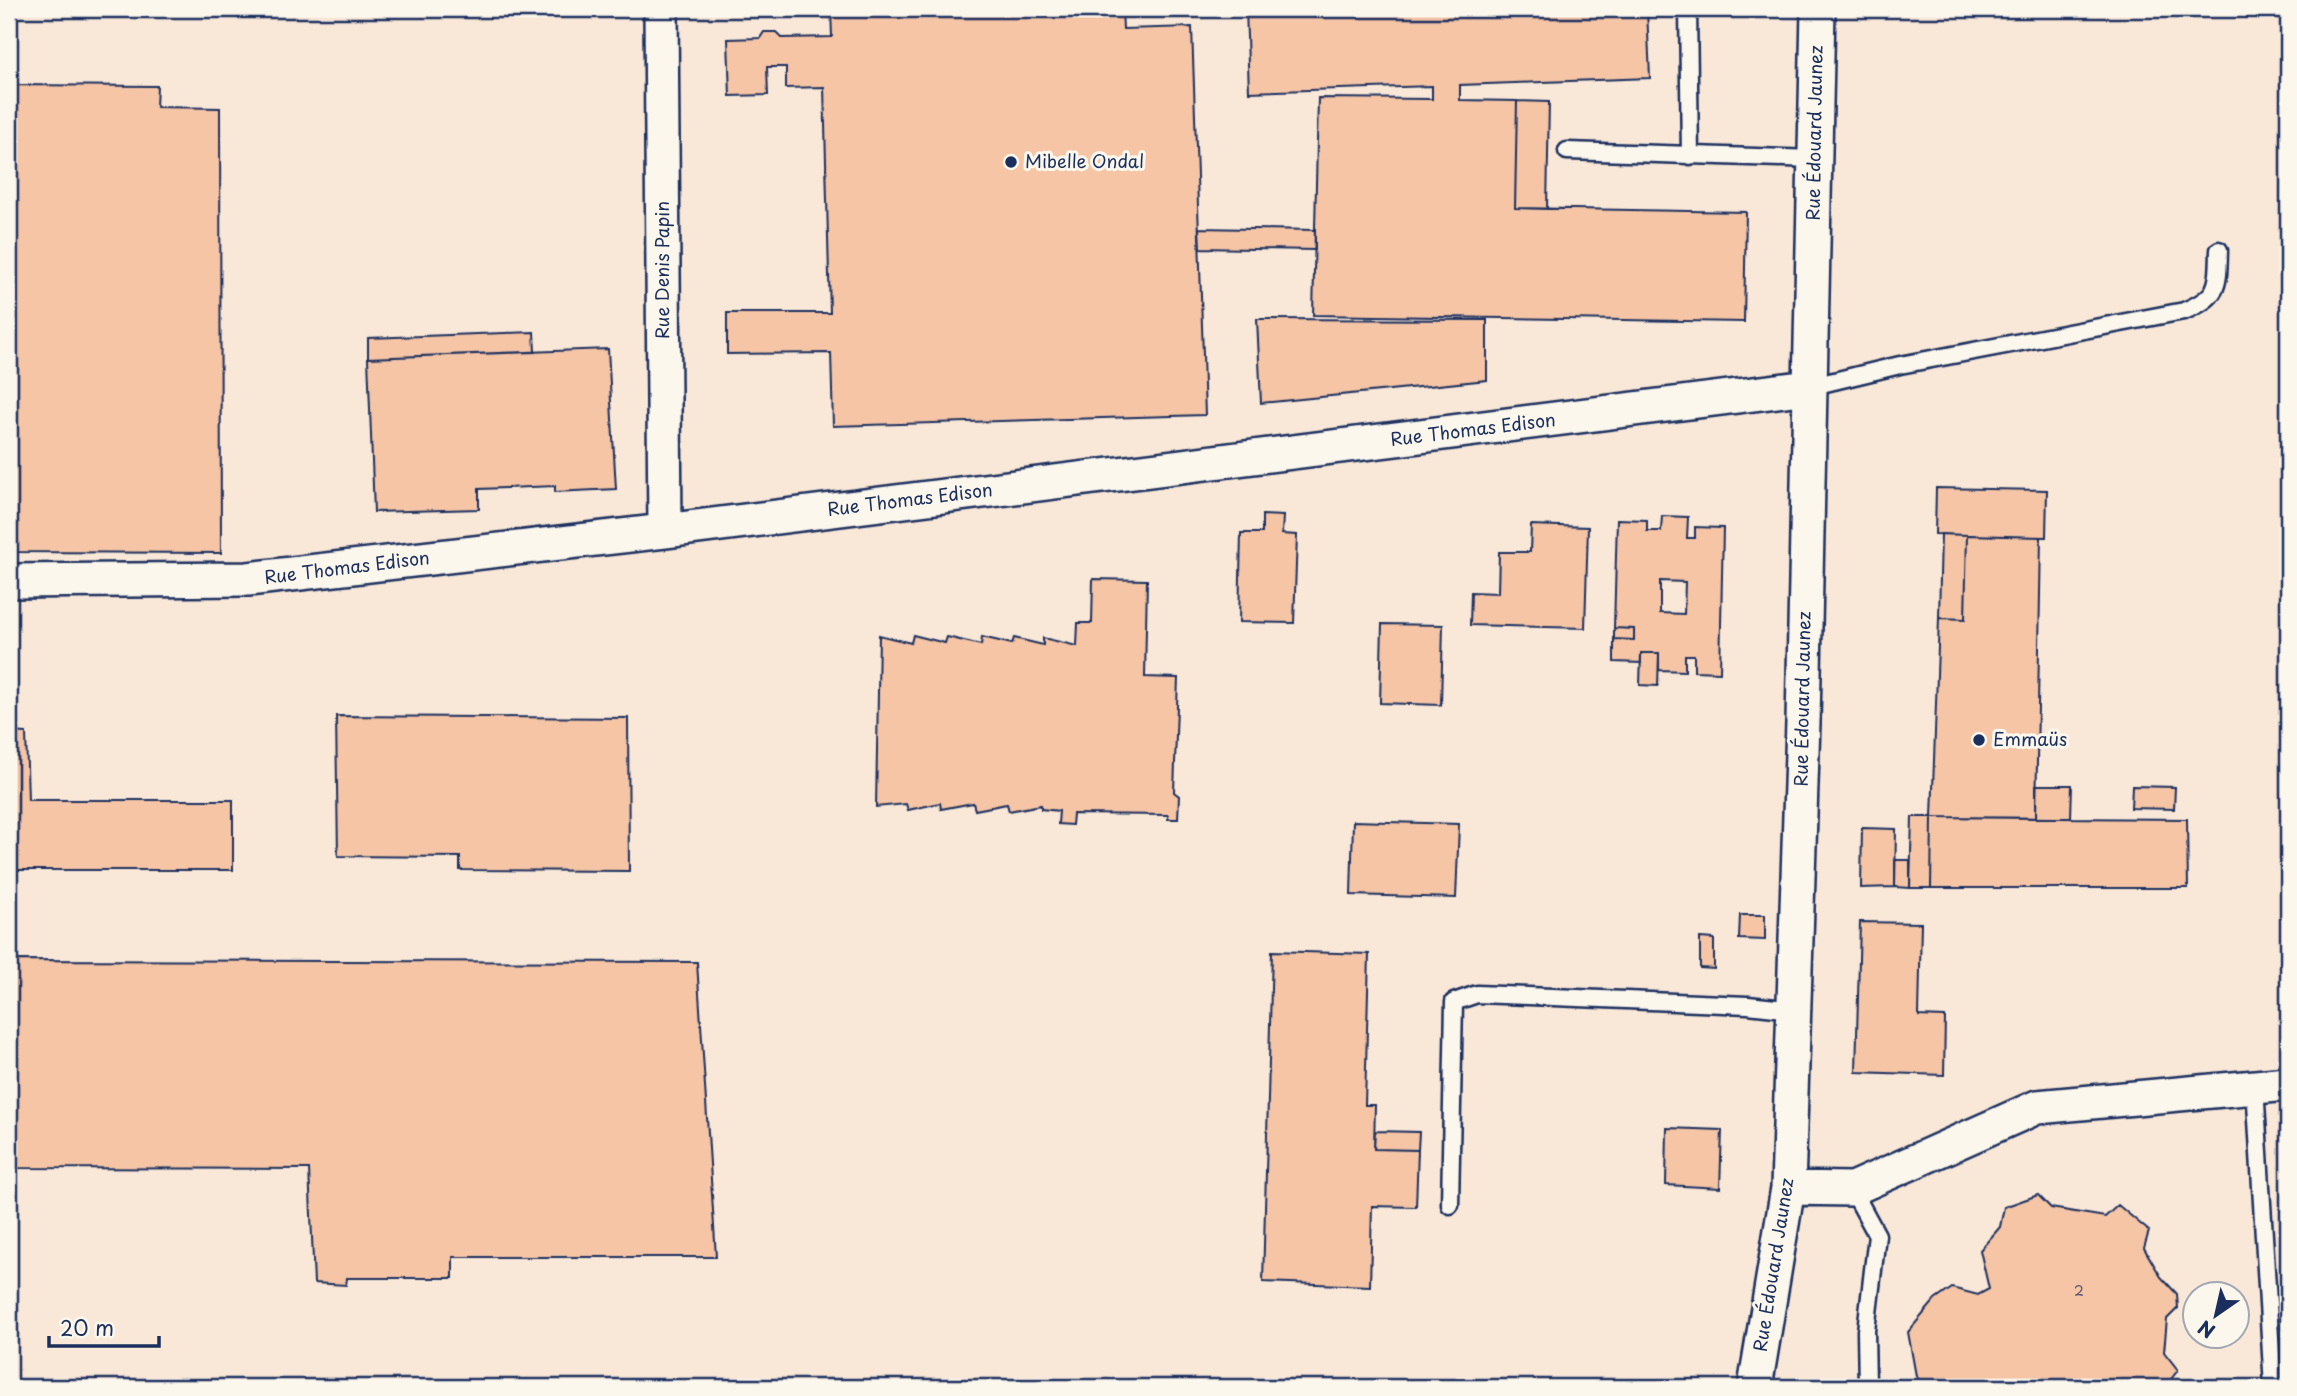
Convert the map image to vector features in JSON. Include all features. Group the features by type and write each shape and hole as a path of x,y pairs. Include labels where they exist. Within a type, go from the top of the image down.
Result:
{"street":[{"name":"Rue Denis Papin","path":"661,9 665,531"},
{"name":"Rue Édouard Jaunez","path":"1755,1387 1788,1188 1818,9"},
{"name":"Rue Thomas Edison","path":"9,581 248,579 665,531 1809,387"},
{"path":"1788,1188 1853,1189 2037,1107 2288,1084"}],"lane":[{"path":"1688,9 1690,156"},
{"path":"1567,151 1815,159"},
{"path":"1809,387 1900,365 2184,310 2205,302 2218,286 2219,250"},
{"path":"1450,1205 1454,1002 1477,994 1748,1004 1794,1010"},
{"path":"2255,1086 2273,1387"},
{"path":"1853,1189 1877,1235 1867,1331 1867,1387"}],"shaded area":[{"path":"9,9 2288,9 2288,1387 9,1387"}],"building":[{"name":"Mibelle Ondal","path":"831,9 1122,9 1123,29 1192,27 1205,415 833,426 831,353 727,354 727,313 830,313 824,87 786,88 786,67 767,67 768,95 730,96 728,39 760,38 764,32 776,32 782,38 832,37"},
{"path":"1246,9 1647,9 1650,78 1460,85 1460,100 1517,101 1515,208 1746,212 1744,322 1313,315 1318,98 1432,99 1432,86 1249,92"},
{"path":"9,85 157,86 156,107 220,108 221,553 9,552"},
{"path":"1517,101 1549,102 1547,209 1515,208"},
{"path":"1199,228 1315,230 1315,250 1200,248"},
{"path":"1257,319 1487,320 1487,380 1261,403"},
{"path":"534,332 535,352 368,358 368,338"},
{"path":"608,349 616,489 555,492 555,486 479,489 479,509 374,512 368,358"},
{"path":"1936,488 2047,490 2046,537 1935,534"},
{"path":"1262,515 1283,516 1282,534 1297,535 1294,623 1239,622 1241,533 1262,533"},
{"path":"1662,516 1688,517 1687,538 1695,538 1695,527 1723,528 1720,672 1694,671 1694,655 1685,655 1685,671 1659,670 1659,653 1641,653 1641,663 1614,662 1614,639 1634,640 1634,629 1614,628 1617,519 1647,520 1647,531 1661,531","holes":["1660,581 1685,582 1684,614 1660,613"]},
{"path":"1531,525 1588,527 1585,628 1470,625 1471,592 1498,593 1499,552 1530,552"},
{"path":"1941,534 1967,535 1965,619 1939,618"},
{"path":"1967,535 2041,537 2036,818 1932,817 1939,618 1965,619"},
{"path":"1093,579 1147,580 1145,677 1178,678 1174,792 1179,796 1178,819 1168,819 1168,815 1073,814 1072,825 1058,824 1059,811 1041,809 1041,805 1009,811 1007,804 975,810 973,803 941,809 940,803 908,810 906,804 876,807 879,635 911,643 913,635 945,643 947,637 981,645 982,637 1012,644 1014,638 1043,645 1043,638 1077,646 1078,623 1092,623"},
{"path":"1382,624 1443,625 1441,705 1380,703"},
{"path":"1614,628 1634,629 1634,640 1614,639"},
{"path":"1641,653 1659,653 1658,686 1640,685"},
{"path":"336,716 628,718 629,871 460,870 460,857 338,856"},
{"path":"9,732 26,733 28,800 233,800 233,870 9,870"},
{"path":"2036,785 2072,785 2071,818 2036,818"},
{"path":"2132,786 2175,787 2174,809 2131,808"},
{"path":"1912,817 1932,817 1931,888 1910,888"},
{"path":"1932,817 2187,819 2188,888 1931,888"},
{"path":"1353,821 1459,824 1456,898 1351,895"},
{"path":"1862,828 1896,829 1895,887 1861,888"},
{"path":"1895,860 1910,860 1910,888 1895,887"},
{"path":"1740,915 1765,915 1765,940 1739,939"},
{"path":"1860,922 1921,923 1919,1016 1945,1017 1944,1075 1856,1072"},
{"path":"1700,938 1714,939 1714,969 1700,968"},
{"path":"1272,951 1369,954 1365,1105 1375,1105 1374,1149 1418,1150 1416,1207 1372,1206 1370,1286 1263,1282"},
{"path":"9,960 697,962 716,1257 453,1257 453,1278 347,1278 346,1285 314,1283 309,1169 9,1168"},
{"path":"1667,1128 1722,1130 1720,1188 1666,1185"},
{"path":"1375,1131 1419,1132 1418,1150 1374,1149"},
{"path":"2038,1195 2051,1208 2105,1217 2118,1205 2149,1231 2144,1248 2161,1277 2177,1294 2178,1308 2167,1319 2164,1352 2178,1370 2165,1387 2060,1387 2034,1384 2030,1387 1925,1387 1916,1376 1908,1332 1935,1300 1952,1288 1978,1295 1989,1289 1980,1250 2000,1227 2004,1207"}],"place":[{"name":"Mibelle Ondal","path":"1011,162"},
{"name":"Emmaüs","path":"1979,740"}]}
